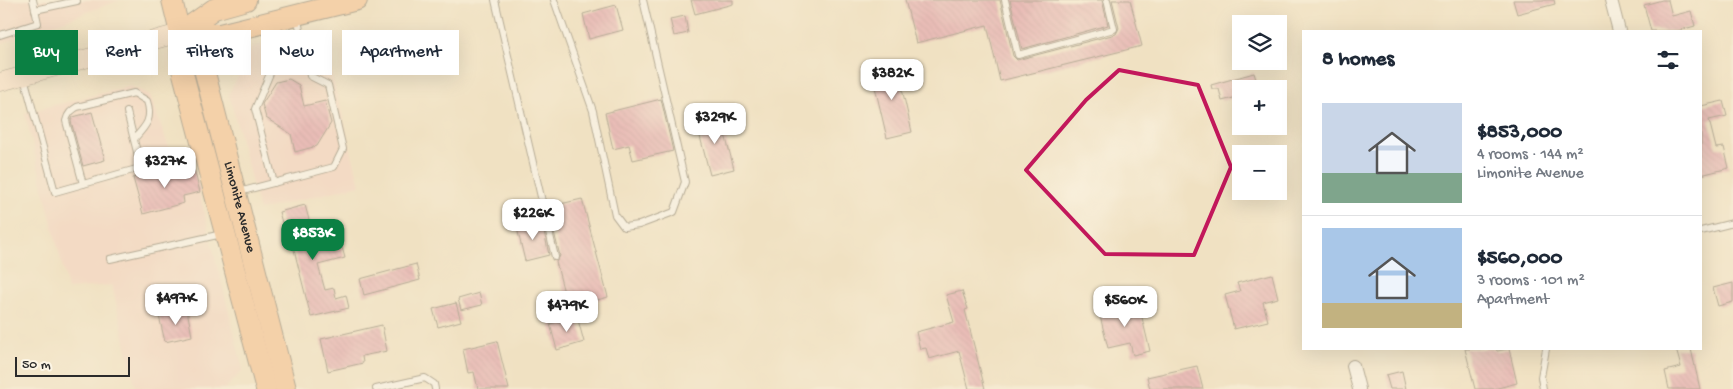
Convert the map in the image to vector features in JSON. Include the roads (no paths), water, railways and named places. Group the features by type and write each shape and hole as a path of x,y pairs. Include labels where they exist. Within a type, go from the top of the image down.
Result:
{"main road":[{"name":"Limonite Avenue","path":"172,0 179,30"},
{"path":"184,30 214,8 246,0"},
{"path":"236,30 357,0"},
{"name":"Limonite Avenue","path":"183,75 266,389"},
{"name":"Limonite Avenue","path":"206,75 286,389"}],"street":[{"path":"1611,0 1619,30"},
{"path":"0,82 168,36"},
{"path":"1353,366 1359,389"}],"lane":[{"path":"0,33 38,23 33,0"},
{"path":"495,0 555,257"},
{"path":"554,0 593,111 615,215 624,227 639,225 674,212 685,182 643,0"},
{"path":"1005,0 1018,54 1114,29 1107,0"},
{"path":"35,10 76,1"},
{"path":"296,15 299,30"},
{"path":"269,75 255,109 274,183"},
{"path":"236,192 334,167 343,149 328,85 310,75"},
{"path":"23,76 55,192 204,150"},
{"path":"83,184 66,121 67,114 77,107 134,93 147,100 150,114 148,125 134,139"},
{"path":"127,112 141,168"},
{"path":"1702,231 1733,223"},
{"path":"110,259 225,233"},
{"path":"1543,389 1541,377 1546,350"},
{"path":"376,389 425,378 434,384 435,389"}]}
